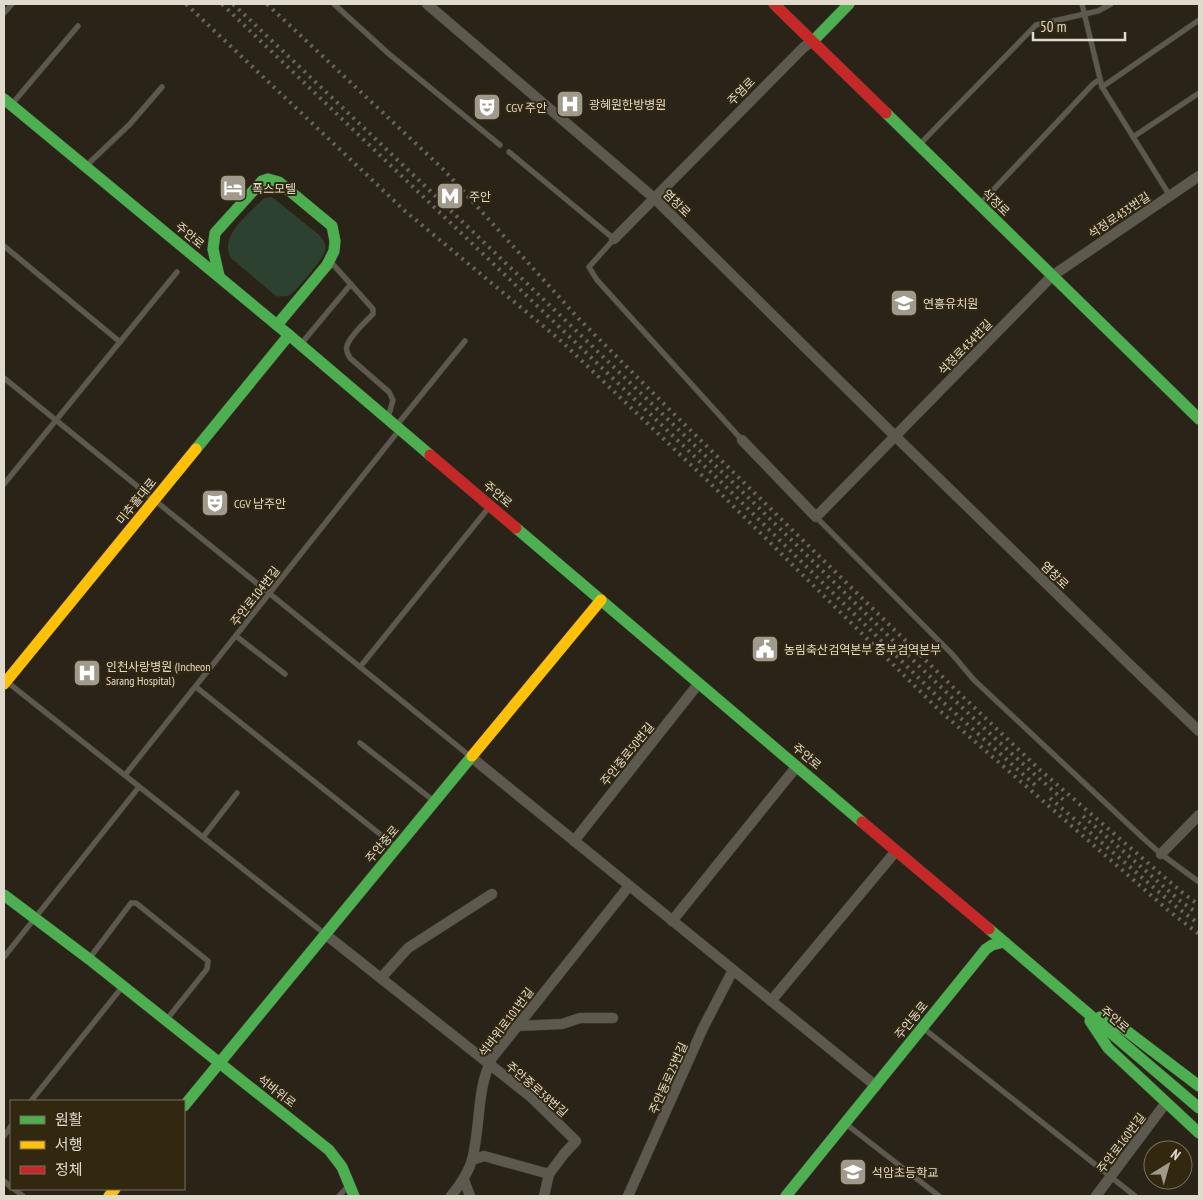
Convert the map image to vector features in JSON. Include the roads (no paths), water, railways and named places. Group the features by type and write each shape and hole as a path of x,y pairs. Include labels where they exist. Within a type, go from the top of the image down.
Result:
{"main road":[{"name":"석정로","path":"774,4 1199,420"},
{"name":"주염로","path":"813,41 849,4"},
{"name":"주안로","path":"8,102 290,335 1199,1108"},
{"path":"219,276 212,241 215,233 262,181 268,179 279,182 332,226 335,232 335,243 334,255 330,261 277,325"},
{"name":"미추홀대로","path":"5,682 290,335"},
{"name":"주안중로","path":"185,1105 601,600"},
{"name":"석바위로","path":"4,895 89,959 329,1150 342,1167 354,1196"},
{"path":"984,925 988,940 986,949"},
{"path":"986,949 992,945 1004,942"},
{"name":"주안동로","path":"786,1196 986,949"},
{"path":"1081,1008 1124,1029 1199,1086"},
{"path":"1081,1008 1108,1048 1165,1104 1199,1133"}],"street":[{"name":"염창로","path":"427,4 654,198 895,436 1199,731"},
{"name":"주염로","path":"614,239 804,47 813,41"},
{"name":"석정로433번길","path":"1052,276 1199,176"},
{"name":"석정로434번길","path":"895,436 1052,276"},
{"path":"742,440 816,517 895,436"},
{"name":"주안중로50번길","path":"574,841 699,683"},
{"path":"471,758 876,1086"},
{"path":"672,921 796,766"},
{"path":"1161,854 1199,814"},
{"path":"771,1001 896,851"},
{"name":"석바위로101번길","path":"451,1196 464,1180 472,1160 482,1082 489,1064 517,1026 630,886"},
{"path":"381,978 408,948 492,894"},
{"name":"주안중로38번길","path":"325,934 530,1097 576,1141 549,1174 544,1196"},
{"name":"주안동로25번길","path":"628,1196 703,1028 733,970"},
{"path":"517,1026 562,1024 580,1018 613,1018"},
{"name":"주안로160번길","path":"1096,1196 1165,1104"},
{"path":"472,1160 484,1156 549,1174"},
{"path":"464,1180 470,1196"}],"lane":[{"path":"4,13 12,4"},
{"path":"334,4 389,54 500,145"},
{"path":"1082,4 1102,87 1170,196"},
{"path":"918,145 1036,25 1098,11 1111,4"},
{"path":"1102,87 1199,20"},
{"name":"주안로","path":"8,102 78,26"},
{"path":"980,205 1093,84 1099,80"},
{"path":"86,166 130,124 162,87"},
{"path":"1133,137 1199,93"},
{"path":"509,152 614,239 589,268 596,280 742,440"},
{"path":"4,246 120,342"},
{"path":"330,261 373,309 372,314 350,341 346,351 350,358 389,392 393,400 395,425"},
{"path":"4,484 177,272"},
{"path":"301,345 350,284"},
{"path":"395,425 465,341"},
{"path":"4,378 471,758"},
{"name":"주안로104번길","path":"125,775 269,594 395,425"},
{"path":"360,667 490,506"},
{"path":"816,517 945,647 974,680 1161,854 1199,882"},
{"path":"236,636 285,674"},
{"path":"5,682 325,934"},
{"path":"196,687 396,848"},
{"path":"360,743 434,802"},
{"path":"4,957 139,786"},
{"path":"203,837 237,792"},
{"path":"89,959 130,903 136,903 208,961 207,969 166,1020"},
{"path":"32,1100 123,986"},
{"path":"923,1028 1135,1196"},
{"path":"845,1123 939,1196"},
{"path":"339,1196 349,1184"}],"railway":[{"path":"186,4 405,211 560,340 712,485 940,711 1169,911 1199,934"},
{"path":"222,4 717,478 946,705 1035,785"},
{"path":"233,4 766,514 935,681 1021,763 1066,802"},
{"path":"267,4 444,170 579,319 959,693 1040,770 1199,905"},
{"path":"1050,798 1174,905 1199,924"},
{"path":"1083,816 1179,900 1197,913"}],"place":[{"name":"광혜원한방병원","path":"570,104"},
{"name":"CGV 주안","path":"487,107"},
{"name":"폭스모텔","path":"233,188"},
{"name":"주안","path":"450,196"},
{"name":"연흥유치원","path":"904,303"},
{"name":"CGV 남주안","path":"215,503"},
{"name":"농림축산검역본부 중부검역본부","path":"765,649"},
{"name":"인천사랑병원 (Incheon Sarang Hospital)","path":"87,673"},
{"name":"석암초등학교","path":"853,1172"}]}
